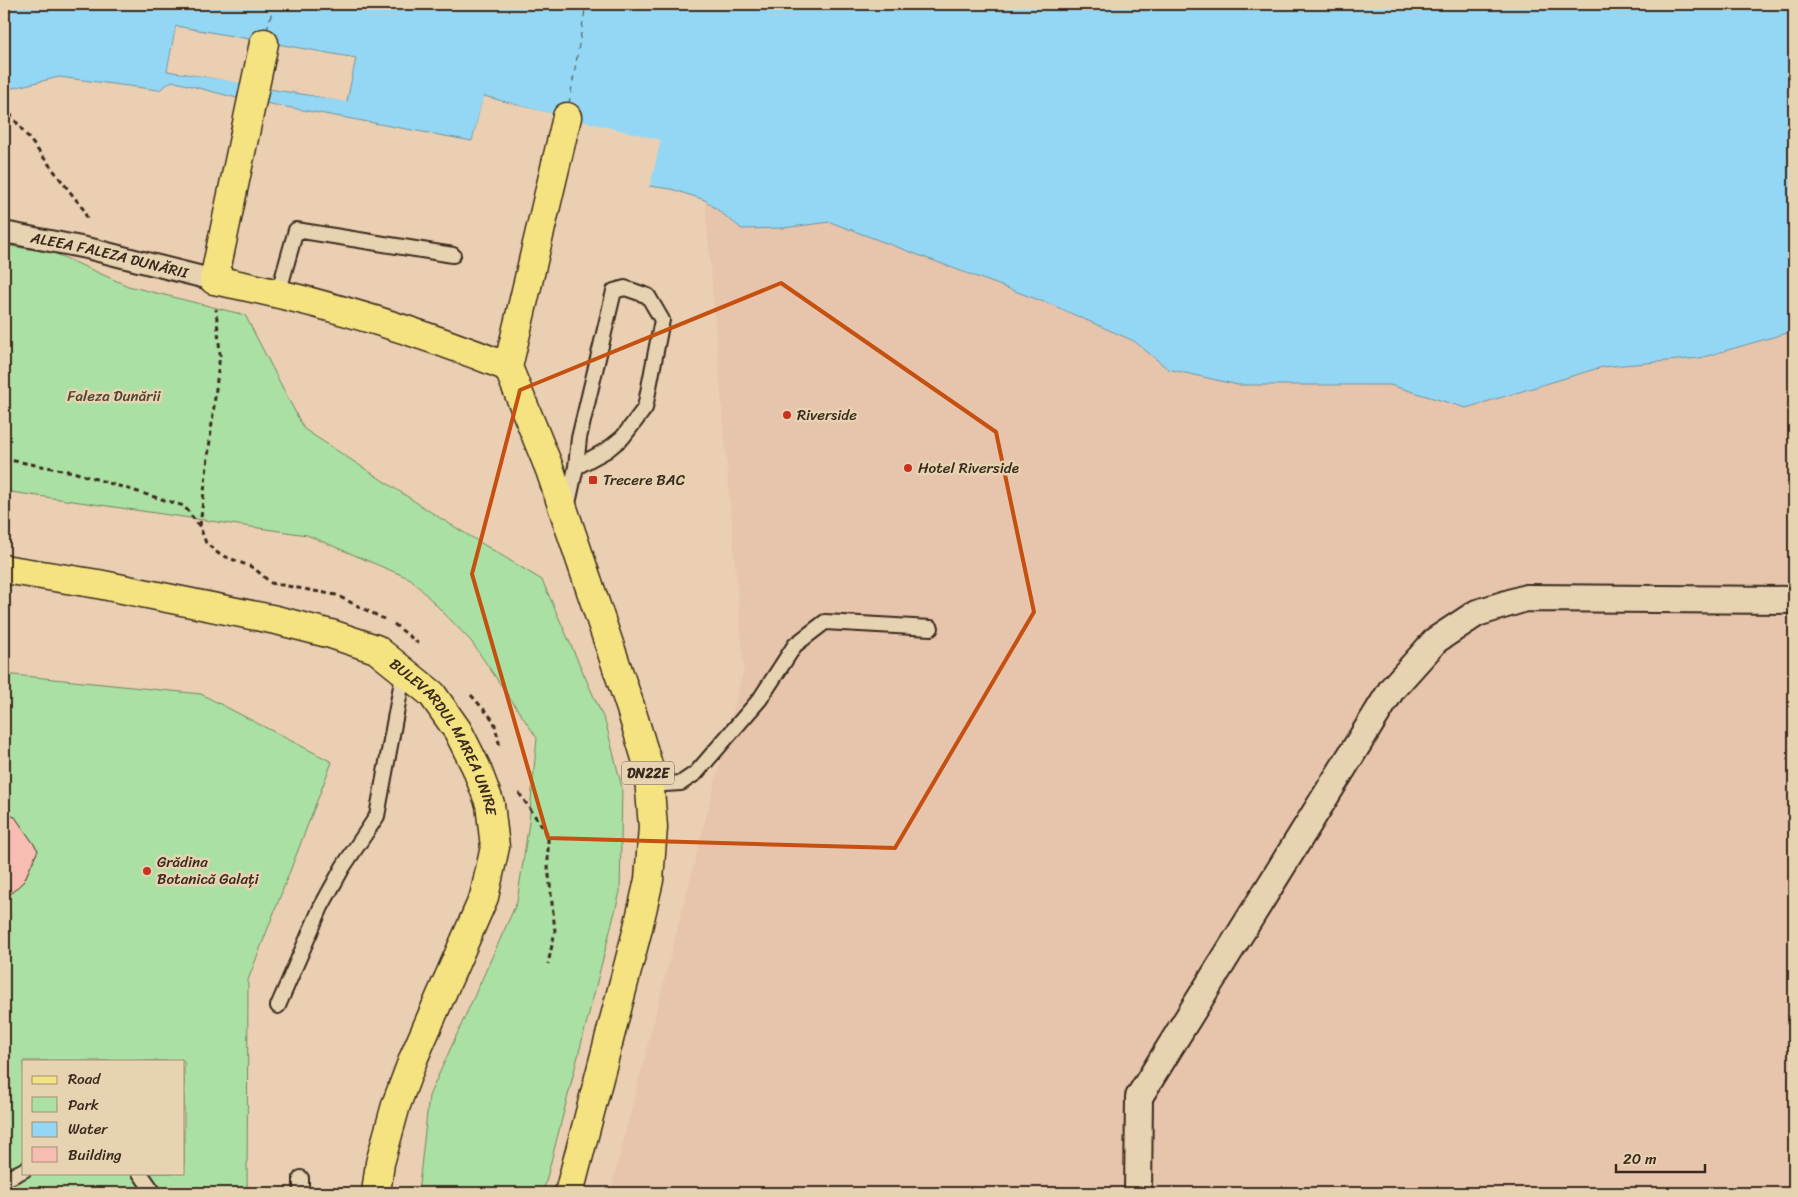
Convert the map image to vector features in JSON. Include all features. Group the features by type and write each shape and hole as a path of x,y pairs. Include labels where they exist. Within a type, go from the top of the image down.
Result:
{"main road":[{"path":"264,43 214,280 364,314 439,339 508,367 567,117"},
{"name":"DN22E","path":"508,367 566,513 648,765 652,827 649,880 569,1193"},
{"name":"BULEVARDUL MAREA UNIRE","path":"4,569 98,584 276,620 331,634 376,650 404,670 432,694 458,731 476,767 490,804 495,847 484,897 414,1057 396,1105 380,1163 376,1193"}],"street":[{"name":"ALEEA FALEZA DUNĂRII","path":"4,232 91,249 214,280"},
{"path":"1138,1193 1139,1097 1392,690 1436,640 1477,613 1526,598 1794,600"}],"lane":[{"path":"278,294 296,230 454,255"},
{"path":"566,513 576,467 579,438 614,292 625,288 648,296 662,320 645,408 622,437 607,450 576,467"},
{"path":"649,785 681,783 696,773 760,699 795,645 825,622 931,628"},
{"path":"278,1006 321,907 343,867 377,816 404,670"},
{"path":"4,1180 22,1171"},
{"path":"141,1174 154,1193"},
{"path":"301,1193 302,1178"}],"path":[{"path":"4,106 84,210"},
{"path":"200,527 220,354 214,280"}],"highlighted area":[{"path":"781,283 996,432 1034,612 895,848 548,838 472,574 520,390"}],"shaded area":[{"path":"705,200 742,229 783,228 830,222 1052,305 1134,341 1168,369 1326,386 1390,385 1466,408 1602,367 1700,358 1794,331 1794,1193 610,1193 744,669"}],"green space":[{"name":"Faleza Dunării","path":"4,245 54,253 128,286 245,315 304,429 440,518 542,580 606,724 622,788 620,892 543,1193 418,1193 429,1096 517,902 529,822 537,738 471,641 411,579 307,535 4,491"},
{"name":"Grădina Botanică Galați","path":"4,674 201,694 332,762 248,980 247,1193 4,1193"}],"water":[{"path":"4,4 1794,4 1794,331 1700,358 1602,367 1466,408 1390,385 1238,385 1168,369 1134,341 1052,305 830,222 783,228 742,229 705,200 671,189 649,186 653,142 484,96 472,141 259,102 262,88 347,101 356,58 176,26 167,71 242,82 237,98 172,81 159,90 59,77 4,90"}],"pier":[{"path":"176,27 353,61 178,29 170,69 243,80 238,100 241,83 168,70"},
{"path":"352,64 346,102 262,85 345,98"},
{"path":"483,97 661,140 650,186 647,185 651,144 486,99 472,143"}],"building":[{"path":"4,814 15,817 38,850 24,881 4,900"}],"ferry route":[{"path":"267,30 274,4"},
{"path":"569,104 586,4"}],"place":[{"name":"Riverside","path":"787,415"},
{"name":"Hotel Riverside","path":"908,468"},
{"name":"Trecere BAC","path":"593,480"},
{"name":"Grădina Botanică Galați","path":"147,871"}]}
